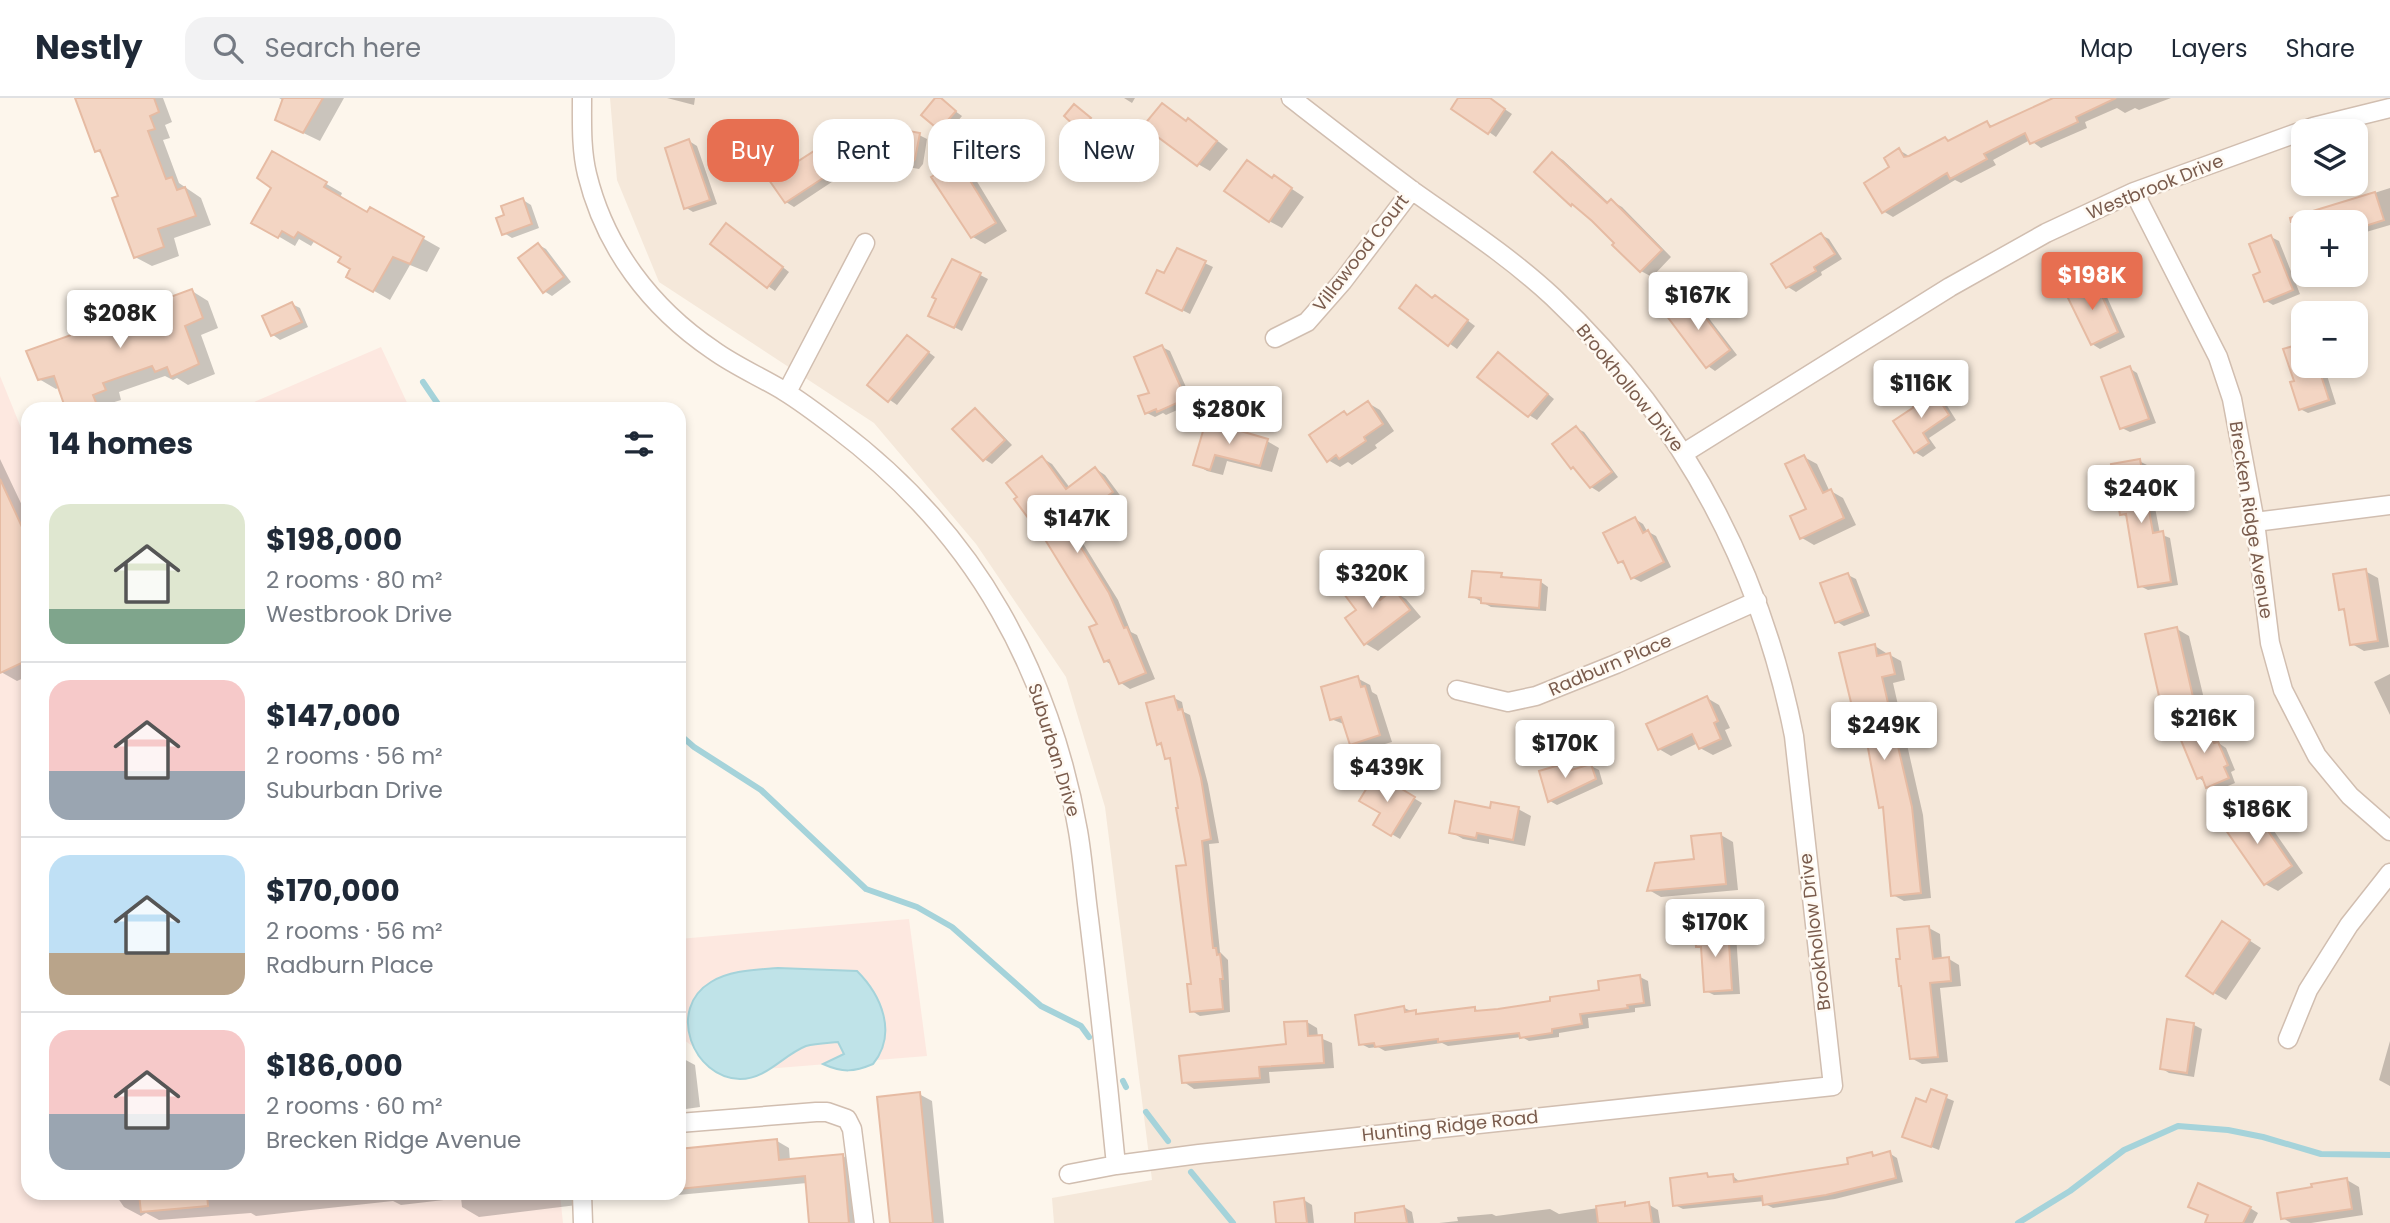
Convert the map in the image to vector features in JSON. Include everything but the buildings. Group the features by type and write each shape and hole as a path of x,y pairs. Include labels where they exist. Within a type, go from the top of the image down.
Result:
{"street":[{"name":"Suburban Drive","path":"582,98 582,134 587,173 611,239 650,298 683,329 716,352 787,392 880,462 939,524 970,564 1000,611 1025,660 1048,716 1068,782 1079,832 1099,990 1116,1165"},
{"name":"Brookhollow Drive","path":"1291,98 1412,190 1493,247 1552,297 1618,367 1684,453 1741,559 1786,695 1794,736 1833,1086"},
{"name":"Westbrook Drive","path":"1684,453 1950,287 2046,233 2134,192 2313,127 2390,108"},
{"name":"Villawood Court","path":"1275,338 1307,322 1343,281 1412,190"},
{"name":"Brecken Ridge Avenue","path":"2134,192 2218,357 2232,399 2255,522 2270,643 2283,690 2317,756 2350,796 2390,831"},
{"path":"787,392 865,243"},
{"path":"2255,522 2390,505"},
{"name":"Radburn Place","path":"1457,690 1508,702 1536,696 1616,664 1757,601"},
{"path":"2288,1039 2308,990 2349,925 2390,873"},
{"name":"Hunting Ridge Road","path":"1069,1174 1199,1154 1833,1086"},
{"path":"686,1122 816,1112 827,1112 847,1119 852,1129 864,1223"},
{"path":"582,1200 583,1223"}],"shaded area":[{"path":"610,98 2390,98 2390,1223 1054,1223 1052,1198 1152,1180 1105,807 1066,677 976,544 874,423 659,282 617,180"},
{"path":"381,347 407,402 254,402"},
{"path":"0,376 21,428 21,1200 561,1200 563,1223 0,1223"},
{"path":"909,919 927,1056 726,1072 686,1041 686,938"}],"water":[{"path":"778,968 857,971 873,991 883,1015 884,1040 873,1064 848,1070 823,1064 844,1054 838,1042 806,1046 767,1071 750,1078 723,1076 709,1067 698,1055 688,1024 690,1008 697,994 711,982 727,975"}],"waterway":[{"path":"423,382 437,402"},
{"path":"686,740 761,790 866,889 917,907 952,927 1041,1006 1081,1026 1089,1037"},
{"path":"1123,1081 1126,1087"},
{"path":"1146,1112 1168,1141"},
{"path":"2018,1223 2070,1191 2124,1150 2178,1126 2228,1130 2321,1154 2390,1155"},
{"path":"1191,1172 1233,1223"}]}
